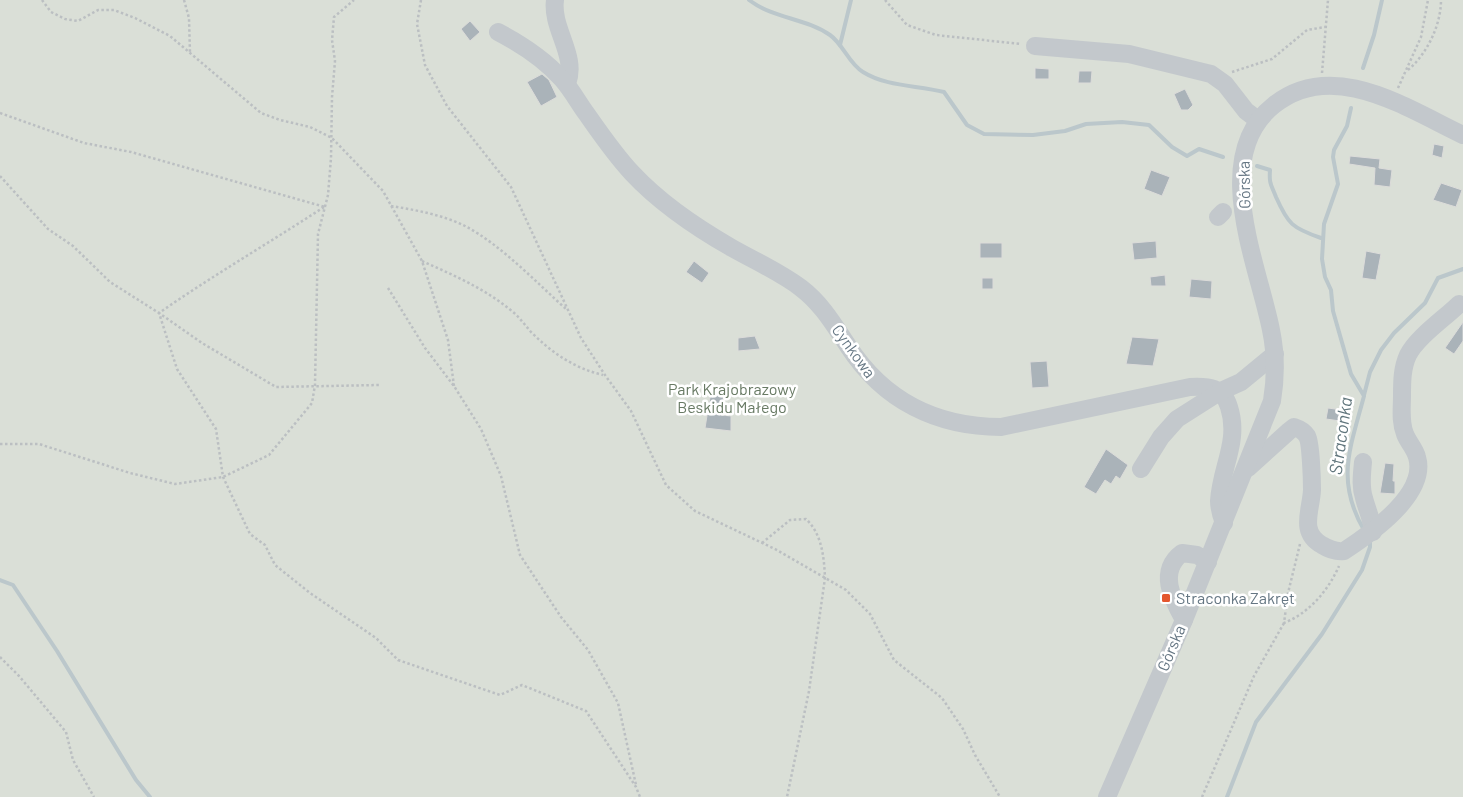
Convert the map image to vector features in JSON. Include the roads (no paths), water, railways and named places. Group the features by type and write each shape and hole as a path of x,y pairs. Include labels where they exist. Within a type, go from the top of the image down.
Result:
{"street":[{"path":"556,1 556,20 568,55 570,76 567,84"},
{"name":"Cynkowa","path":"498,32 517,42 554,71 567,84 620,159 648,188 729,246 801,288 824,310 862,365 877,382 898,400 919,411 965,425 1002,427 1190,387 1203,386 1221,391"},
{"path":"1035,46 1129,54 1212,74 1225,84 1246,111 1258,120"},
{"name":"Górska","path":"1107,797 1184,620 1246,470 1272,401 1276,376 1275,354 1246,224 1241,186 1241,165 1246,146 1258,120 1268,109 1291,94 1322,84 1352,88 1375,95 1463,135"},
{"path":"1368,536 1408,494 1418,471 1418,458 1403,427 1402,376 1404,364 1409,353 1418,342 1460,304"},
{"path":"1141,469 1162,437 1177,419 1221,391 1241,382 1275,354"},
{"path":"1221,391 1226,397 1234,427 1219,502 1224,523"},
{"name":"Górska","path":"1246,470 1282,440 1294,427 1300,429 1309,441 1312,490 1307,521 1308,530 1314,540 1330,550 1344,552 1368,536"},
{"path":"1363,462 1361,480 1363,497 1372,518 1368,536"},
{"path":"1184,620 1170,589 1168,573 1170,565 1182,553 1190,553 1208,562"}],"waterway":[{"path":"749,0 769,11 821,29 839,43 858,68 872,77 892,83 944,92 967,125 984,134 1033,135 1065,131 1086,124 1122,122 1149,125 1172,147 1187,156 1199,149 1223,157"},
{"path":"840,45 851,0"},
{"name":"Straconka","path":"1363,68 1374,35 1382,0"},
{"name":"Straconka","path":"1351,108 1347,126 1334,150 1333,157 1338,184 1324,224 1322,259 1325,277 1331,290 1333,311 1351,374 1364,396 1350,449 1348,481 1350,497 1365,532"},
{"path":"1257,166 1270,170 1272,186 1280,206 1292,224 1303,231 1321,238"},
{"path":"1364,395 1370,372 1381,350 1394,333 1425,303 1438,278 1463,269"},
{"name":"Straconka","path":"1227,797 1256,722 1322,634 1362,570 1370,547 1370,540"},
{"path":"0,580 13,585 57,651 136,780 150,797"}],"place":[{"name":"Straconka Zakręt","path":"1166,598"}],"park label":[{"name":"Park Krajobrazowy Beskidu Małego","path":"732,398"}]}
